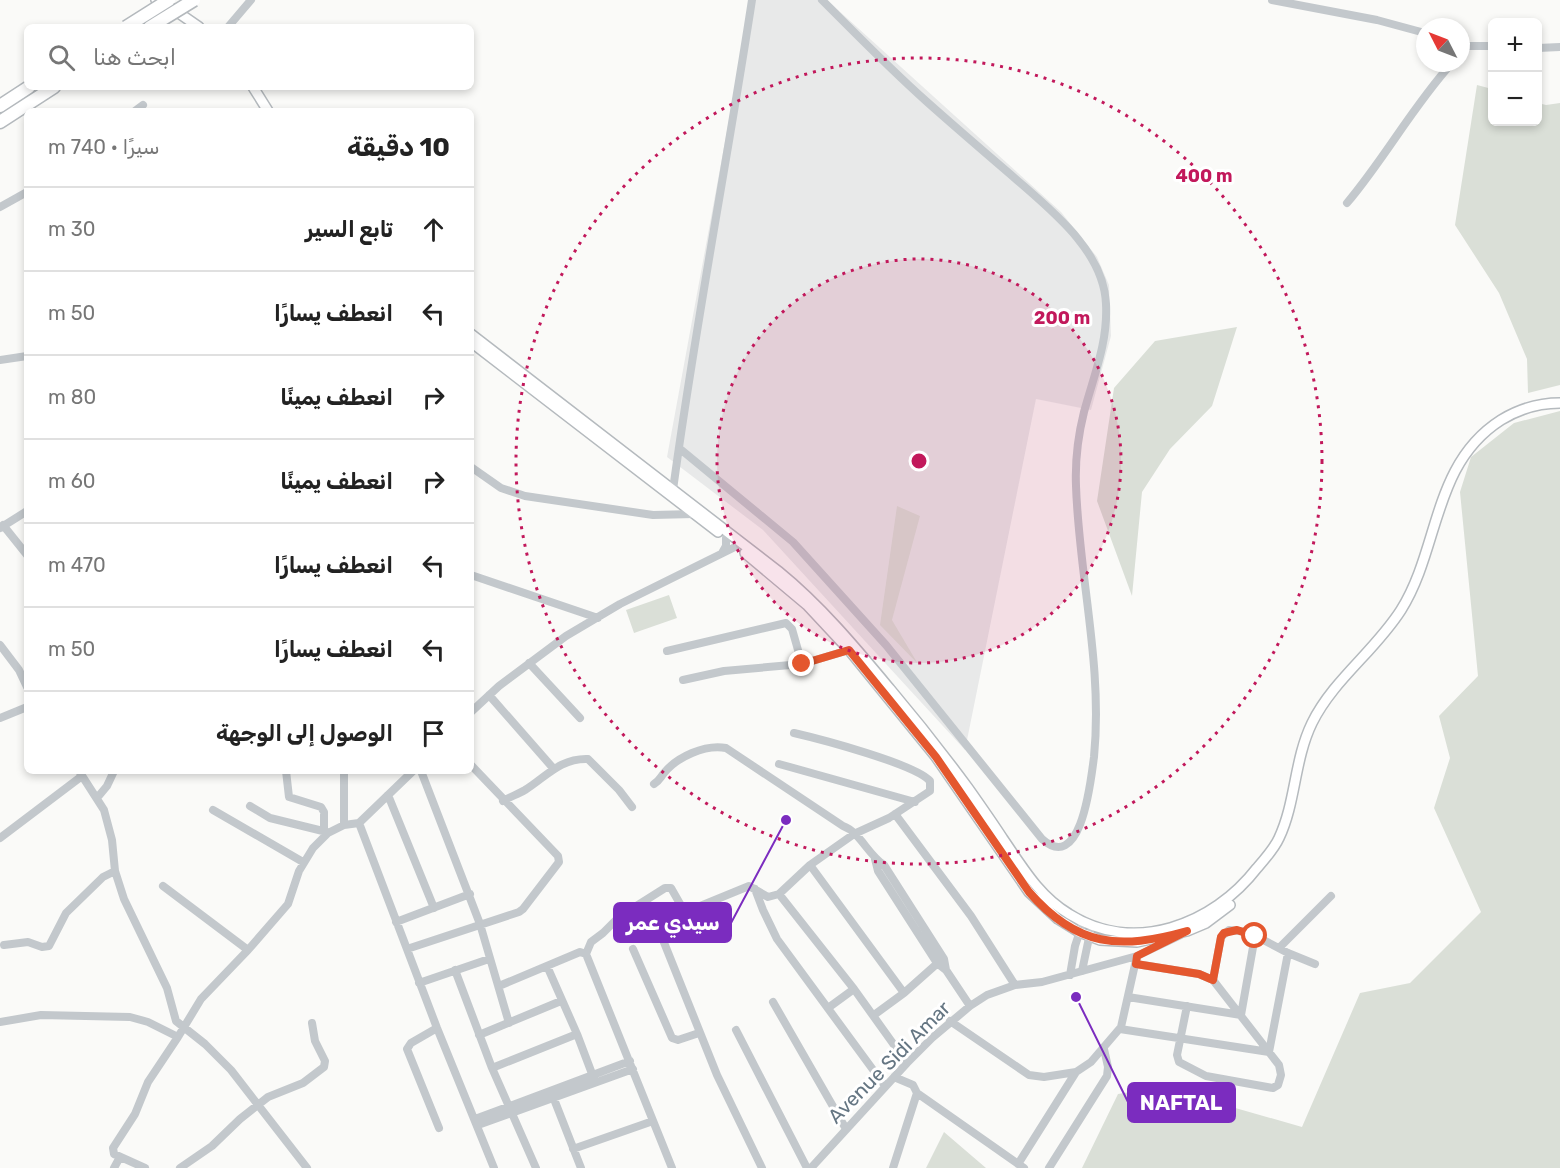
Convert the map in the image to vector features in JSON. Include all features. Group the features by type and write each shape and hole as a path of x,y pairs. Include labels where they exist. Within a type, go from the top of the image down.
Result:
{"highway":[{"path":"131,24 170,0"},
{"path":"155,24 194,0"},
{"path":"0,106 24,90"},
{"path":"0,122 49,90"}],"main road":[{"path":"156,0 195,24"},
{"path":"249,90 260,108"},
{"path":"255,90 266,108"},
{"path":"474,336 790,581 828,616 941,753 982,808 1034,885 1061,909 1087,924 1108,931 1137,933 1175,927 1211,911 1235,894 1273,849 1278,842 1285,821 1300,754 1313,720 1334,688 1384,633 1404,606 1419,575 1443,496 1460,461 1479,437 1504,418 1535,405 1560,403"},
{"path":"474,344 737,546 807,605 849,650 936,757 1029,892 1058,919 1080,932 1109,942 1137,942 1187,931 1215,917 1238,898 1264,867 1273,849"}],"street":[{"path":"231,24 251,0"},
{"path":"673,490 752,0"},
{"path":"679,448 794,542 886,645 1042,839 1057,846 1072,840 1079,827 1088,798 1096,731 1094,658 1079,525 1076,475 1081,424 1106,332 1106,302 1103,285 1079,241 1060,218 925,100 822,0"},
{"path":"1272,0 1354,15 1416,31"},
{"path":"1470,46 1488,46"},
{"path":"1542,48 1560,47"},
{"path":"1347,202 1373,171 1421,101 1445,72"},
{"path":"139,108 143,105"},
{"path":"0,207 24,194"},
{"path":"0,360 24,356"},
{"path":"474,469 501,488 525,496 653,515 694,514"},
{"path":"24,513 2,527 24,552"},
{"path":"722,553 726,546 726,538"},
{"path":"474,709 529,663 566,636 620,604 737,546"},
{"path":"474,576 598,618"},
{"path":"667,651 786,623 792,629 802,664"},
{"path":"0,645 24,681"},
{"path":"683,680 724,671 802,664 849,650"},
{"path":"529,663 580,718"},
{"path":"489,695 553,768"},
{"path":"0,718 24,707"},
{"path":"672,1168 586,954 591,942 619,917 665,888 671,888 683,909 688,911 749,886 768,897 779,894 810,865 854,834 896,814 915,802 926,794 931,786 927,777 918,772 820,739 794,733"},
{"path":"654,784 681,759 711,747 726,748 849,828 875,860 884,866 970,1006"},
{"path":"503,801 525,790 553,768 564,763 588,759 619,790 632,807"},
{"path":"779,764 915,802"},
{"path":"407,949 523,909 559,862 558,856 474,768"},
{"path":"0,838 79,774"},
{"path":"81,774 97,798 106,819 112,840 115,871 129,911 167,988 174,1018 231,1070 307,1168"},
{"path":"97,798 107,786 113,774"},
{"path":"286,774 289,797 321,807 326,832"},
{"path":"344,774 346,822"},
{"path":"145,1168 114,1154 113,1148 135,1114 148,1082 207,990 248,950 288,904 303,862 326,832 346,822 359,823 410,774"},
{"path":"423,774 470,894 509,1023"},
{"path":"388,795 434,908"},
{"path":"250,806 270,818 326,832"},
{"path":"213,810 303,862"},
{"path":"896,814 971,916 1015,985"},
{"path":"359,823 419,983 494,1168"},
{"path":"810,865 904,993"},
{"path":"4,945 28,942 42,947 49,946 66,913 103,877 115,871"},
{"path":"163,886 248,950"},
{"path":"755,889 777,939 885,1086"},
{"path":"396,922 470,894"},
{"path":"779,894 874,1015 907,1063"},
{"path":"1279,948 1331,896"},
{"path":"1070,975 1080,932 1087,924"},
{"path":"1082,972 1089,936 1087,924"},
{"path":"1213,980 1221,937 1224,933 1237,930 1315,964"},
{"path":"950,1021 1029,1075 1044,1077 1076,1072 1088,1065 1120,1029 1136,960 1187,931"},
{"path":"661,935 699,1033 762,1168"},
{"path":"1241,1015 1255,936"},
{"path":"633,949 673,1039 678,1040 699,1033"},
{"path":"499,986 580,952 586,954"},
{"path":"1269,1052 1288,953"},
{"path":"419,983 489,959"},
{"path":"1136,960 1199,974 1213,980 1279,1065 1281,1072 1278,1085 1273,1088 1210,1077 1196,1072 1178,1060 1187,1006"},
{"name":"Avenue Sidi Amar","path":"811,1168 907,1063 950,1021 987,995 1015,985 1042,982 1136,960"},
{"path":"874,1015 941,961"},
{"path":"547,966 577,1034 594,1080"},
{"path":"454,970 492,1068 536,1168"},
{"path":"828,1008 854,989"},
{"path":"1128,997 1241,1015"},
{"path":"479,1035 561,1001"},
{"path":"773,1002 846,1129"},
{"path":"0,1022 41,1015 130,1017 148,1022 178,1037"},
{"path":"180,1168 212,1146 258,1104 273,1094 303,1083 324,1067 324,1060 315,1041 312,1023"},
{"path":"437,1028 411,1043 407,1049 439,1128"},
{"path":"1120,1029 1269,1052"},
{"path":"736,1030 807,1168"},
{"path":"492,1068 577,1034"},
{"path":"1049,1168 1107,1076 1108,1067 1104,1049"},
{"path":"477,1122 631,1065"},
{"path":"894,1077 912,1085 917,1093 1021,1166 1076,1072"},
{"path":"893,1168 917,1093"},
{"path":"552,1095 581,1168"},
{"path":"573,1149 653,1121"},
{"path":"114,1168 120,1156"}],"shaded area":[{"path":"751,0 827,0 1061,212 1097,257 1109,285 1111,336 1091,410 1036,399 965,750 763,530 667,457"},
{"path":"1477,85 1488,88 1488,126 1542,126 1542,104 1560,103 1560,385 1528,393 1527,359 1499,293 1455,225"},
{"path":"1237,327 1212,406 1170,449 1142,492 1132,596 1097,501 1114,388 1155,341"},
{"path":"1560,411 1560,1168 1082,1168 1118,1094 1162,1087 1302,1127 1360,993 1410,983 1481,912 1434,808 1450,758 1439,716 1478,676 1460,492 1471,457 1514,423"},
{"path":"897,506 920,516 892,620 918,664 880,625"},
{"path":"669,595 677,618 634,633 626,610"},
{"path":"944,1132 986,1168 926,1168"}],"place":[{"name":"سيدي عمر","path":"786,820"},
{"name":"NAFTAL","path":"1076,997"}],"route":[{"path":"802,664 849,650 920,735 1029,892 1047,911 1069,927 1100,940 1128,943 1157,939 1187,931 1137,956 1136,964 1199,974 1213,980 1221,937 1224,933 1237,930 1255,936"}]}
